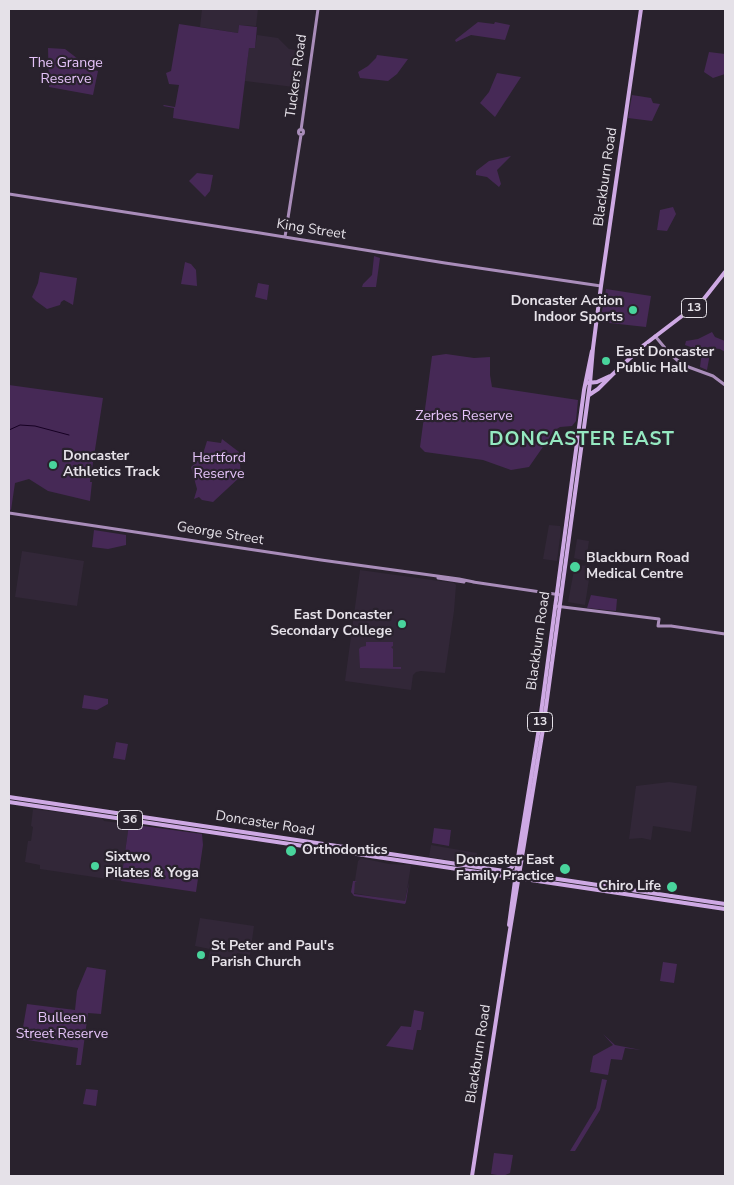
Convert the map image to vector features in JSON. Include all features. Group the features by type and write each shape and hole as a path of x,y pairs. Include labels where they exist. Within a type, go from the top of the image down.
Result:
{"main road":[{"name":"Tuckers Road","path":"285,237 300,135 304,133 301,130 318,9"},
{"name":"Blackburn Road","path":"472,1176 590,385 601,286 642,9"},
{"name":"King Street","path":"9,195 601,286"},
{"name":"13","path":"588,396 603,385 655,336 703,300 725,272"},
{"path":"655,336 670,354 683,365 713,376 725,385"},
{"name":"Blackburn Road","path":"569,522 585,386 593,348"},
{"name":"13","path":"590,385 612,375"},
{"path":"585,386 603,385"},
{"name":"George Street","path":"9,513 446,579 559,594"},
{"path":"557,606 651,619 672,626 725,634"},
{"name":"Doncaster Road","path":"9,798 386,859 504,876 529,875 701,903 725,909"},
{"name":"Doncaster Road","path":"9,802 386,854 500,871 517,876 701,903 725,904"},
{"path":"386,854 386,859"},
{"path":"500,871 510,869 519,860 529,875"},
{"path":"504,876 513,890"},
{"name":"Blackburn Road","path":"509,936 513,890 517,876"}],"shaded area":[{"path":"202,9 258,9 256,26 239,25 238,33 200,27"},
{"path":"257,35 278,38 289,49 300,51 298,71 303,80 302,88 245,81 249,47 255,48"},
{"path":"549,525 560,526 561,530 557,561 543,559"},
{"path":"577,539 589,541 586,561 574,558"},
{"path":"22,551 84,561 77,606 15,597"},
{"path":"575,565 591,566 585,605 568,602"},
{"name":"East Doncaster Secondary College","path":"360,570 454,583 456,585 445,673 416,672 413,675 411,690 345,681"},
{"path":"669,782 697,786 691,832 653,826 651,840 642,838 629,839 636,786"},
{"path":"33,809 102,818 104,821 129,824 121,881 40,869 40,865 25,862 28,841 31,841"},
{"path":"431,845 477,853 476,864 429,857"},
{"path":"361,858 389,864 411,865 405,902 353,893 358,861"},
{"path":"200,918 254,926 250,955 237,953 235,964 208,960 210,949 195,946"}],"green space":[{"path":"478,22 494,24 495,22 510,25 505,40 471,35 456,42 455,40"},
{"path":"179,24 238,33 239,25 257,27 255,48 249,48 239,129 173,118 174,108 163,106 175,107 179,85 169,84 166,73 171,71"},
{"name":"The Grange Reserve","path":"48,48 65,49 82,62 82,67 98,71 93,95 49,87"},
{"path":"709,52 725,54 725,74 713,78 704,72"},
{"path":"377,55 408,59 397,74 388,81 360,78 358,72 368,66"},
{"path":"497,73 521,77 495,117 480,103 489,92"},
{"path":"632,95 651,98 653,103 660,104 652,121 628,118"},
{"path":"511,156 497,170 501,184 499,187 487,177 476,175 476,171 489,161"},
{"path":"197,173 213,175 210,191 205,197 189,181"},
{"path":"673,207 676,214 667,231 657,230 660,210"},
{"path":"374,256 380,258 376,287 362,287 372,275"},
{"path":"185,262 191,264 196,270 197,286 181,284"},
{"path":"40,272 77,278 73,305 64,300 60,305 47,309 32,297"},
{"path":"258,283 269,285 267,300 255,297"},
{"path":"606,289 651,296 646,327 600,322"},
{"path":"712,332 715,337 725,341 725,352 720,349 711,348 707,370 700,367 702,351 685,345 686,341 698,339"},
{"name":"Zerbes Reserve","path":"446,354 474,358 490,357 492,387 578,400 576,421 572,426 560,427 554,431 529,467 511,470 483,460 425,452 420,447 432,356"},
{"path":"9,385 103,398 90,482 92,482 90,501 48,491 29,479 15,483 11,510 9,509"},
{"name":"Hertford Reserve","path":"222,439 239,452 241,476 213,502 202,500 199,497 194,499 197,489 191,467 202,457 207,441 221,443"},
{"path":"94,530 126,535 126,545 108,549 92,547"},
{"path":"591,595 617,599 616,611 587,608"},
{"path":"366,642 393,642 391,647 393,649 393,667 401,667 401,669 360,668 359,649 366,646"},
{"path":"84,695 108,699 108,704 97,710 82,708"},
{"path":"116,742 128,744 125,760 113,758"},
{"path":"129,824 202,834 203,845 196,892 121,881"},
{"path":"434,828 451,830 449,846 432,843"},
{"path":"353,881 357,881 355,882 354,894 405,901 409,882 406,902 405,904 354,896 351,892"},
{"path":"663,962 677,964 674,983 660,981"},
{"name":"Bulleen Street Reserve","path":"87,967 106,970 101,1014 88,1013 81,1065 76,1065 78,1048 21,1039 27,1004 75,1010 77,991"},
{"path":"414,1010 424,1012 421,1030 417,1030 413,1050 386,1046 401,1026 411,1027"},
{"path":"603,1034 615,1045 641,1050 625,1048 622,1060 611,1059 608,1075 590,1072 593,1056 613,1045"},
{"path":"602,1079 607,1080 600,1110 575,1151 570,1151 596,1108"},
{"path":"86,1089 98,1090 96,1106 83,1104"},
{"path":"494,1153 513,1155 510,1173 503,1176 491,1174"}],"waterway":[{"path":"9,430 20,425 35,426 69,435"}],"place":[{"name":"Doncaster Action Indoor Sports","path":"633,310"},
{"name":"East Doncaster Public Hall","path":"606,361"},
{"name":"Doncaster Athletics Track","path":"53,465"},
{"name":"Blackburn Road Medical Centre","path":"575,567"},
{"name":"East Doncaster Secondary College","path":"402,624"},
{"name":"Orthodontics","path":"291,851"},
{"name":"Sixtwo Pilates & Yoga","path":"95,866"},
{"name":"Doncaster East Family Practice","path":"565,869"},
{"name":"Chiro Life","path":"672,887"},
{"name":"St Peter and Paul's Parish Church","path":"201,955"}],"district":[{"name":"DONCASTER EAST","path":"582,440"}]}
